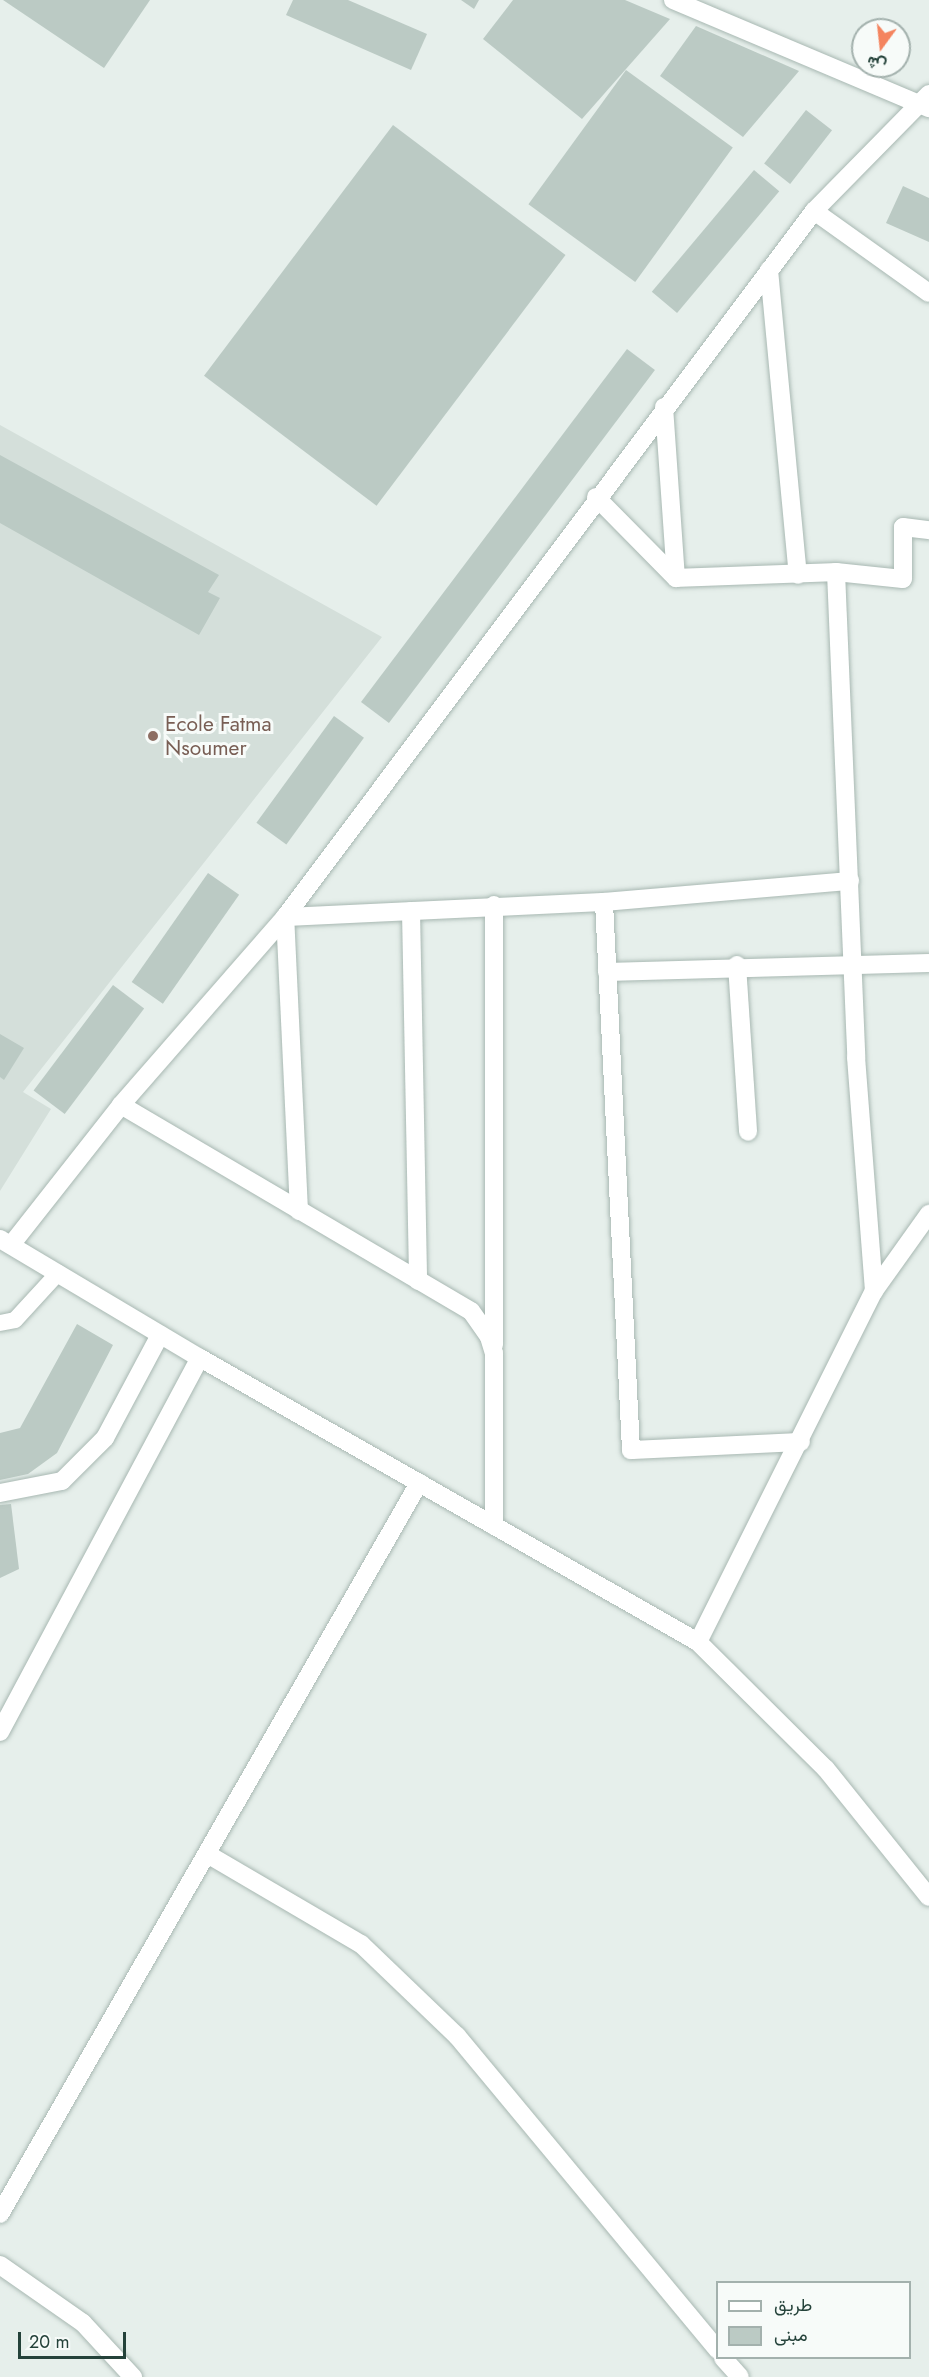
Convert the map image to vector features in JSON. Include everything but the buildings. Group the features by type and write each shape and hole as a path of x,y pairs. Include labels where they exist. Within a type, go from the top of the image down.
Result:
{"street":[{"path":"673,0 926,102 814,211 596,497 285,917 121,1105 6,1242 160,1335 698,1642 826,1769 929,1897"},
{"path":"814,211 929,293"},
{"path":"770,270 798,574"},
{"path":"664,407 676,578"},
{"path":"596,497 676,578 836,572 903,579 903,527 929,531"},
{"path":"836,572 853,966 874,1291"},
{"path":"285,917 494,905 604,902 850,881"},
{"path":"604,902 631,1450 801,1442"},
{"path":"494,905 494,1526"},
{"path":"411,911 418,1281"},
{"path":"285,917 299,1211"},
{"path":"608,972 737,965 853,966 929,963"},
{"path":"737,965 748,1132"},
{"path":"121,1105 471,1311 489,1337 494,1353"},
{"path":"698,1642 801,1442 874,1291 929,1214"},
{"path":"0,1493 62,1481 105,1438 160,1335"},
{"path":"0,1732 200,1358"},
{"path":"0,2214 209,1855 419,1483"},
{"path":"209,1855 361,1944 457,2036 716,2349"},
{"path":"0,2265 83,2322 133,2377"},
{"path":"724,2359 740,2377"}],"lane":[{"path":"0,1323 15,1320 58,1273"}],"shaded area":[{"name":"Ecole Fatma Nsoumer","path":"0,425 382,637 23,1092 51,1109 0,1191"}],"place":[{"name":"Ecole Fatma Nsoumer","path":"153,736"}]}
